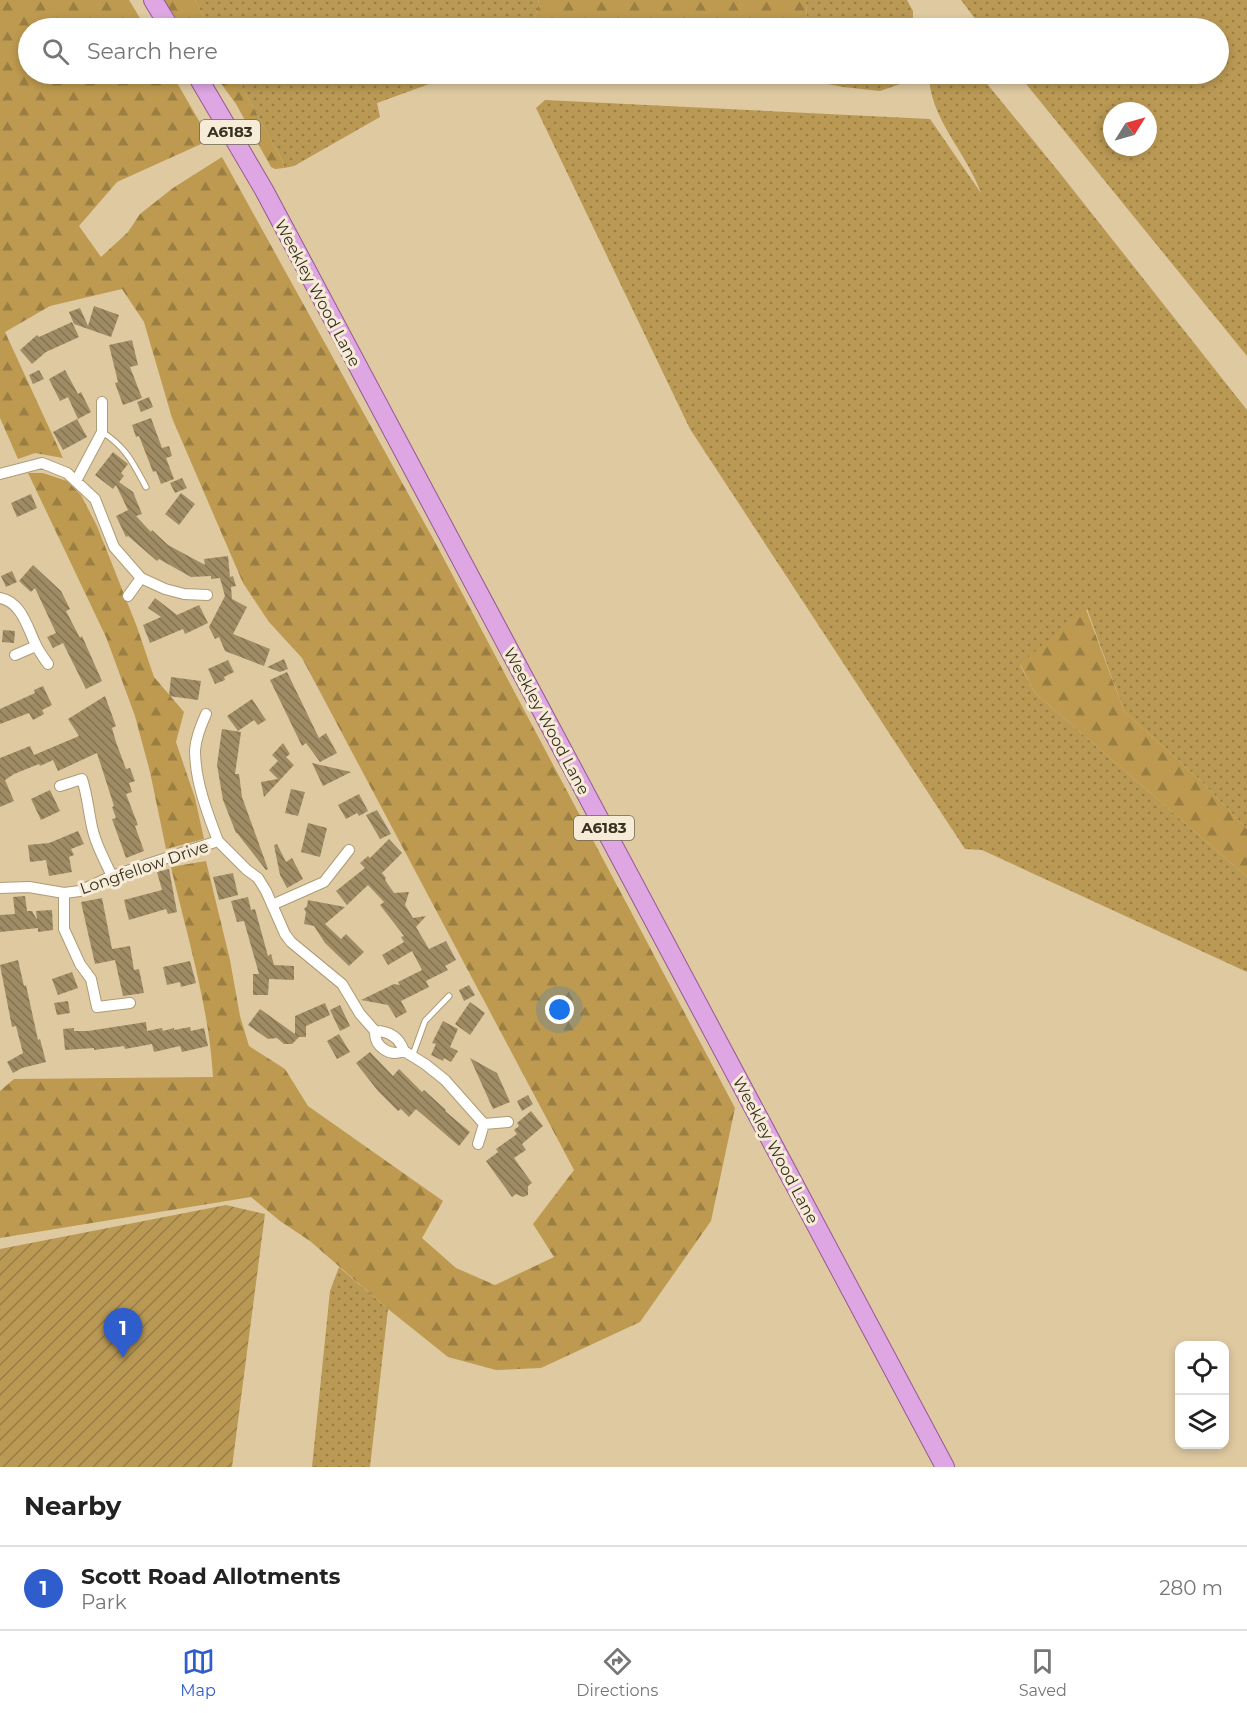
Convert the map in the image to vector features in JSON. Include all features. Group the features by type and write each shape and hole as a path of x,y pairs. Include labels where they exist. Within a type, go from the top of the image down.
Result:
{"main road":[{"path":"153,0 164,18"},
{"name":"Weekley Wood Lane","path":"202,84 264,190 945,1467"}],"street":[{"path":"76,481 102,432 102,402"},
{"path":"0,474 42,463 67,472 94,499 114,546 141,578 165,589 184,594 207,595"},
{"path":"128,596 141,578"},
{"path":"0,598 14,605 48,664"},
{"path":"15,655 36,646"},
{"path":"206,714 198,732 195,748 197,775 207,812 218,840"},
{"path":"60,786 82,779 88,797 91,823 112,876"},
{"name":"Longfellow Drive","path":"0,888 29,887 64,892 80,891 112,876 218,840 258,878 291,942 342,984 360,1014 375,1031 377,1042 384,1049 398,1054 408,1054"},
{"path":"272,905 324,882 349,850"},
{"path":"64,892 64,929 80,964 91,979 97,1007 129,1003"},
{"name":"Longfellow Drive","path":"375,1031 383,1031 396,1037 408,1054 445,1080 484,1124"},
{"path":"478,1144 484,1124 508,1122"}],"lane":[{"path":"102,432 128,452 146,487"},
{"path":"408,1054 425,1021 449,996"}],"shaded area":[{"path":"195,0 539,0 535,18 205,18"},
{"path":"806,0 907,0 913,11 913,18 807,18"},
{"path":"961,0 1247,0 1247,356 1026,84 1229,84 1229,18 974,18"},
{"path":"240,84 429,84 377,103 380,117 294,166 284,168 282,160"},
{"path":"828,84 900,84 880,91"},
{"path":"930,84 987,84 1247,410 1247,829 1201,781 1124,711 1087,609 1020,665 1035,693 1247,877 1247,972 982,850 965,849 690,429 536,108 545,100 930,119 981,193 935,106"},
{"path":"226,1205 265,1214 232,1467 0,1467 0,1249"},
{"path":"339,1267 388,1309 370,1467 312,1467 330,1291"}],"green space":[{"path":"0,0 129,0 140,18 18,18 18,84 178,84 210,140 117,182 79,226 101,257 128,232 140,214 173,188 222,157 436,544 735,1108 711,1221 640,1322 541,1368 496,1370 448,1357 388,1309 310,1241 280,1221 251,1197 0,1238 0,1091 14,1079 213,1077 202,998 171,867 206,861 230,960 240,1016 249,1046 285,1069 308,1106 443,1201 422,1238 456,1268 495,1285 554,1257 533,1224 574,1170 302,658 269,622 243,583 172,418 144,322 122,289 50,306 5,332 63,458 35,453 18,459 0,418"},
{"path":"164,0 195,0 205,18 176,18"},
{"path":"539,0 806,0 807,18 535,18"},
{"path":"221,84 240,84 282,160 284,168 271,167 236,104"},
{"path":"28,473 43,473 67,481 81,495 97,526 154,677 184,712 176,742 195,798 204,839 166,849 150,772 135,716 106,637"},
{"path":"1086,609 1124,711 1201,781 1247,829 1247,877 1035,693 1020,664"}],"building":[{"path":"94,306 119,315 111,337 74,324 69,312 80,308 88,326"},
{"path":"72,322 79,337 46,352 32,364 20,350 37,335 39,337"},
{"path":"132,340 138,365 130,367 142,398 123,405 115,383 118,382 109,345"},
{"path":"39,370 44,379 33,384 29,375"},
{"path":"65,370 78,394 81,392 91,412 78,419 68,397 60,401 49,379"},
{"path":"149,397 153,407 141,412 137,402"},
{"path":"151,418 162,448 169,446 172,456 166,458 174,479 161,484 156,471 153,472 139,436 136,437 132,425"},
{"path":"77,419 87,437 63,450 53,432"},
{"path":"113,452 128,464 121,473 124,476 119,482 133,492 142,514 136,516 151,532 152,530 168,545 205,565 204,559 228,556 230,577 233,576 236,586 231,587 232,599 247,607 233,634 270,649 264,666 225,651 219,637 215,639 209,627 225,596 220,578 191,577 159,559 157,561 128,536 126,537 116,516 128,510 116,485 113,489 95,475"},
{"path":"182,478 187,488 175,493 170,483"},
{"path":"181,493 195,504 179,525 165,514"},
{"path":"31,494 37,508 17,517 11,503"},
{"path":"33,565 61,591 70,609 66,611 80,638 82,636 102,681 86,689 63,643 53,648 47,637 56,633 35,588 31,592 19,581"},
{"path":"12,571 17,582 6,587 1,576"},
{"path":"155,598 177,615 199,605 208,623 185,634 183,629 150,643 143,625 161,617 148,608"},
{"path":"3,630 15,631 14,643 2,642"},
{"path":"284,659 288,669 280,672 267,667"},
{"path":"228,660 234,672 224,677 225,680 215,684 208,669"},
{"path":"287,672 319,738 326,733 337,753 320,762 306,743 302,746 270,680"},
{"path":"171,677 201,681 198,700 169,696"},
{"path":"43,686 52,705 42,710 44,714 33,720 29,713 0,724 0,709 35,693 34,690"},
{"path":"105,696 116,726 112,728 116,742 126,769 130,768 135,781 129,783 132,792 126,794 138,825 135,826 144,851 126,858 112,819 116,818 112,807 114,806 97,753 58,771 53,760 14,774 5,780 14,801 0,807 0,758 30,746 34,755 79,736 68,719"},
{"path":"252,699 266,720 258,725 254,720 238,731 227,716"},
{"path":"222,729 241,732 235,774 239,774 242,797 268,869 266,870 236,833 223,800 217,765"},
{"path":"283,743 290,754 286,757 294,765 264,797 261,782 278,779 269,770 278,761 272,755"},
{"path":"312,763 351,772 323,786"},
{"path":"291,789 305,792 298,816 285,813"},
{"path":"50,790 60,811 41,820 31,799"},
{"path":"359,794 368,811 359,816 357,813 346,819 338,805"},
{"path":"377,810 391,834 380,839 366,815"},
{"path":"308,823 327,828 320,857 301,852"},
{"path":"78,831 84,844 71,849 74,855 69,857 72,872 49,876 46,860 30,862 28,845 49,843"},
{"path":"389,839 402,853 382,873 385,880 394,893 409,892 405,905 413,918 426,916 416,927 429,949 446,941 456,960 445,966 448,970 426,981 429,987 401,1001 407,1012 396,1018 388,1005 361,1000 394,984 400,985 398,982 422,970 412,951 388,965 382,955 404,942 401,937 404,936 380,905 384,902 368,885 347,905 336,891 365,868 360,863 368,856 370,858"},
{"path":"277,844 286,862 292,858 303,879 287,888 280,875 274,845"},
{"path":"169,869 177,912 168,914 166,909 129,920 124,900 162,890 157,872"},
{"path":"233,873 238,895 219,900 213,877"},
{"path":"25,896 27,911 32,911 37,920 36,911 52,910 53,930 38,932 38,928 0,932 0,915 15,914 13,897"},
{"path":"248,897 251,910 255,909 268,956 271,954 274,965 294,966 294,980 269,979 268,995 253,995 253,974 259,974 244,921 237,922 231,901"},
{"path":"102,898 112,949 130,946 134,970 139,969 144,993 123,996 115,960 95,964 81,902"},
{"path":"308,900 345,907 325,924 341,939 346,934 364,952 349,966 325,943 314,926 304,924 306,912 304,909"},
{"path":"18,960 38,1040 40,1039 46,1062 22,1068 13,1073 7,1062 23,1053 16,1026 12,1027 0,965"},
{"path":"190,961 196,983 181,987 180,982 167,985 163,967"},
{"path":"72,972 78,988 58,995 52,979"},
{"path":"469,985 475,995 464,1001 459,990"},
{"path":"68,1001 70,1013 57,1015 54,1003"},
{"path":"470,1002 485,1013 470,1035 455,1024"},
{"path":"325,1003 330,1015 306,1026 306,1037 299,1037 292,1044 284,1044 277,1038 268,1039 248,1025 260,1009 295,1034 295,1016"},
{"path":"340,1005 350,1026 340,1031 330,1010"},
{"path":"443,1021 458,1029 450,1047 458,1051 451,1062 431,1055 436,1044 432,1043"},
{"path":"146,1022 147,1031 190,1027 191,1031 204,1028 208,1046 182,1052 180,1046 154,1052 152,1044 125,1049 124,1046 94,1050 94,1048 65,1050 63,1029 74,1028 74,1031 88,1031"},
{"path":"339,1034 350,1052 337,1059 327,1041"},
{"path":"370,1052 393,1076 399,1069 422,1092 424,1090 470,1132 459,1146 416,1109 409,1117 401,1109 398,1111 378,1091 356,1063"},
{"path":"470,1058 497,1073 510,1102 493,1109"},
{"path":"528,1095 533,1104 522,1111 517,1101"},
{"path":"531,1111 543,1126 522,1144 526,1150 514,1158 532,1183 528,1186 528,1195 523,1197 516,1194 512,1197 486,1161 498,1152 496,1149 517,1134 514,1130 519,1126 517,1123"}],"place":[{"name":"Scott Road Allotments","path":"123,1358"}]}
